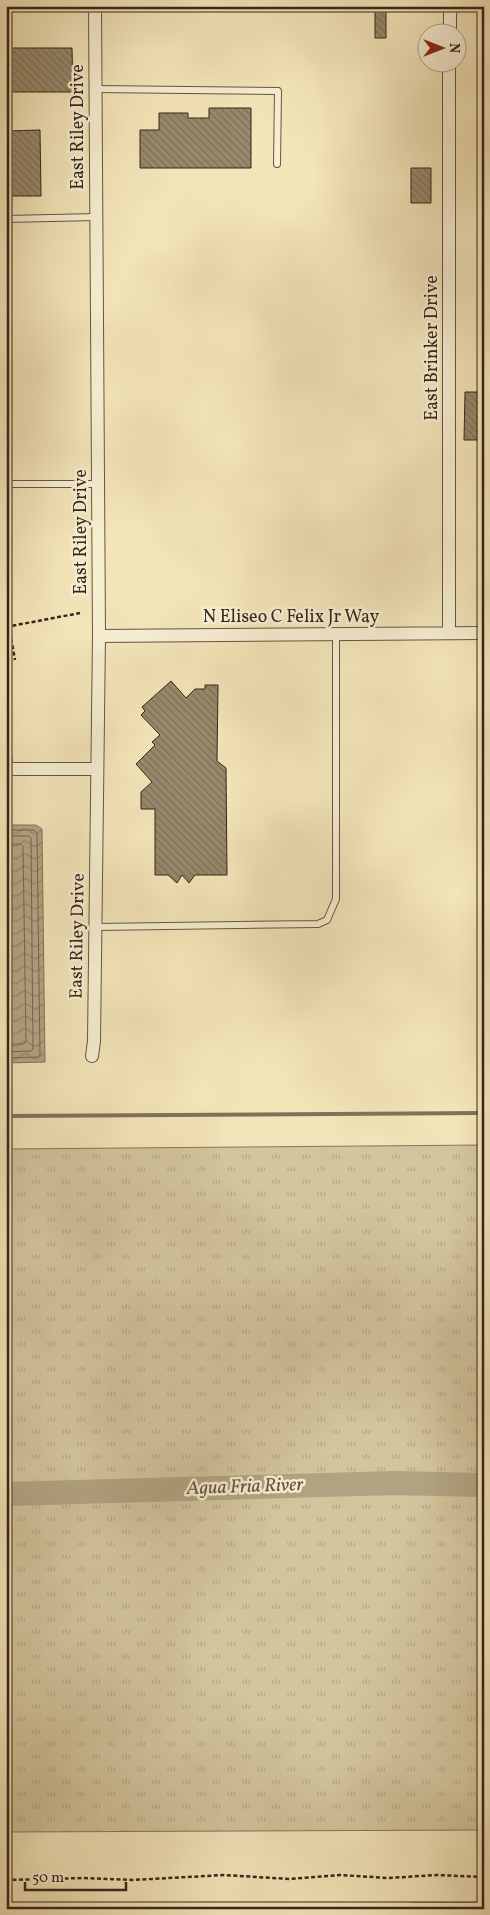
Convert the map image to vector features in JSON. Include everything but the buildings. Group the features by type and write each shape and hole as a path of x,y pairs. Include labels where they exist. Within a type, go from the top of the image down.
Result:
{"street":[{"name":"East Riley Drive","path":"92,1056 94,1041 96,928 99,636 95,6"},
{"path":"450,6 450,22"},
{"name":"East Brinker Drive","path":"449,633 450,72"},
{"name":"N Eliseo C Felix Jr Way","path":"99,636 484,633"},
{"path":"8,770 97,769"},
{"path":"414,1909 481,1908"}],"lane":[{"path":"96,89 278,91 277,164"},
{"path":"6,219 96,217"},
{"path":"6,484 98,484"},
{"path":"96,928 318,924 328,920 336,899 336,634"},
{"path":"6,738 8,770"}],"path":[{"path":"15,660 8,626 80,612"},
{"path":"6,1880 83,1878 133,1880 224,1875 289,1879 340,1875 388,1878 437,1875 484,1877"}],"green space":[{"path":"484,1145 484,1830 6,1832 6,1149"}],"water":[{"path":"6,825 36,825 42,829 45,1062 6,1063"}],"waterway":[{"path":"6,1116 484,1113"},
{"name":"Agua Fria River","path":"6,1494 393,1483 484,1485"}]}
